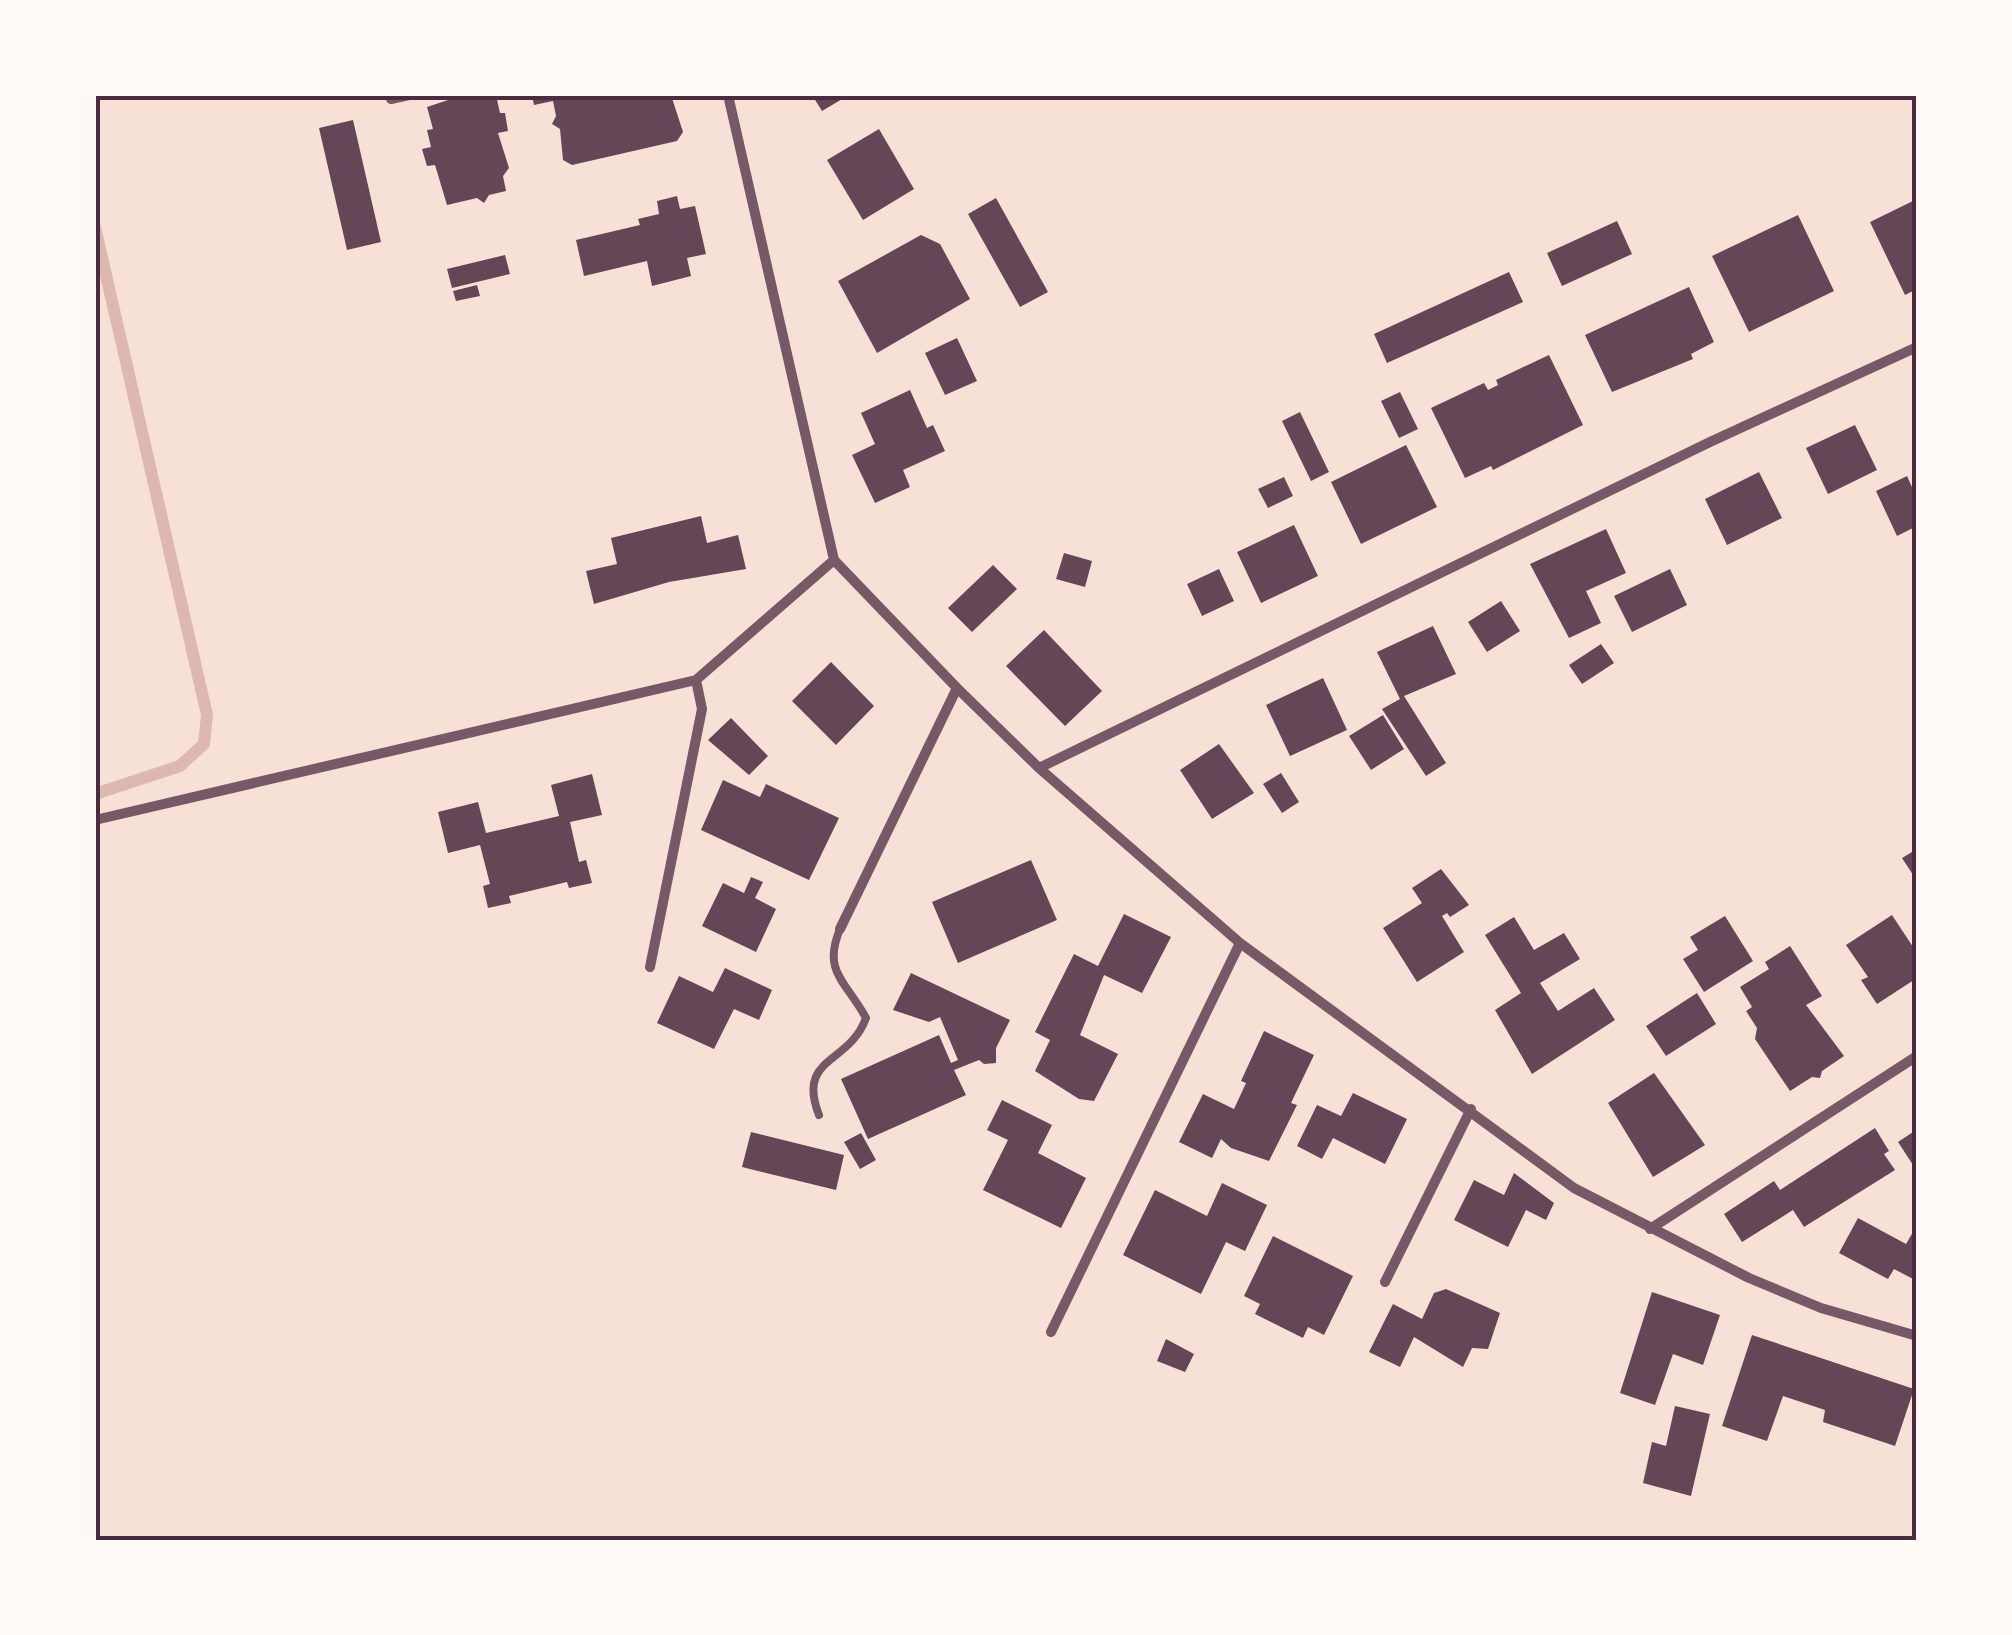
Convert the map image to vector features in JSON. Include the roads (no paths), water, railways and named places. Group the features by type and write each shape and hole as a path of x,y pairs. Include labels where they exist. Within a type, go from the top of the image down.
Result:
{"street":[{"path":"391,99 409,95"},
{"path":"728,95 834,560 956,688 1038,768 1240,942 1574,1188 1650,1230 1822,1308 1917,1336"},
{"path":"1038,768 1917,347"},
{"path":"95,820 140,806 696,680 834,560"},
{"path":"650,967 702,709 696,680"},
{"path":"840,929 956,688"},
{"path":"1050,1332 1240,942"},
{"path":"1650,1230 1917,1056"},
{"path":"1385,1282 1471,1109"}],"lane":[{"path":"819,1115 810,1091 815,1074 860,1035 866,1018 833,969 830,951 840,929"}],"waterway":[{"path":"95,227 207,715 204,744 180,766 95,794"}]}
